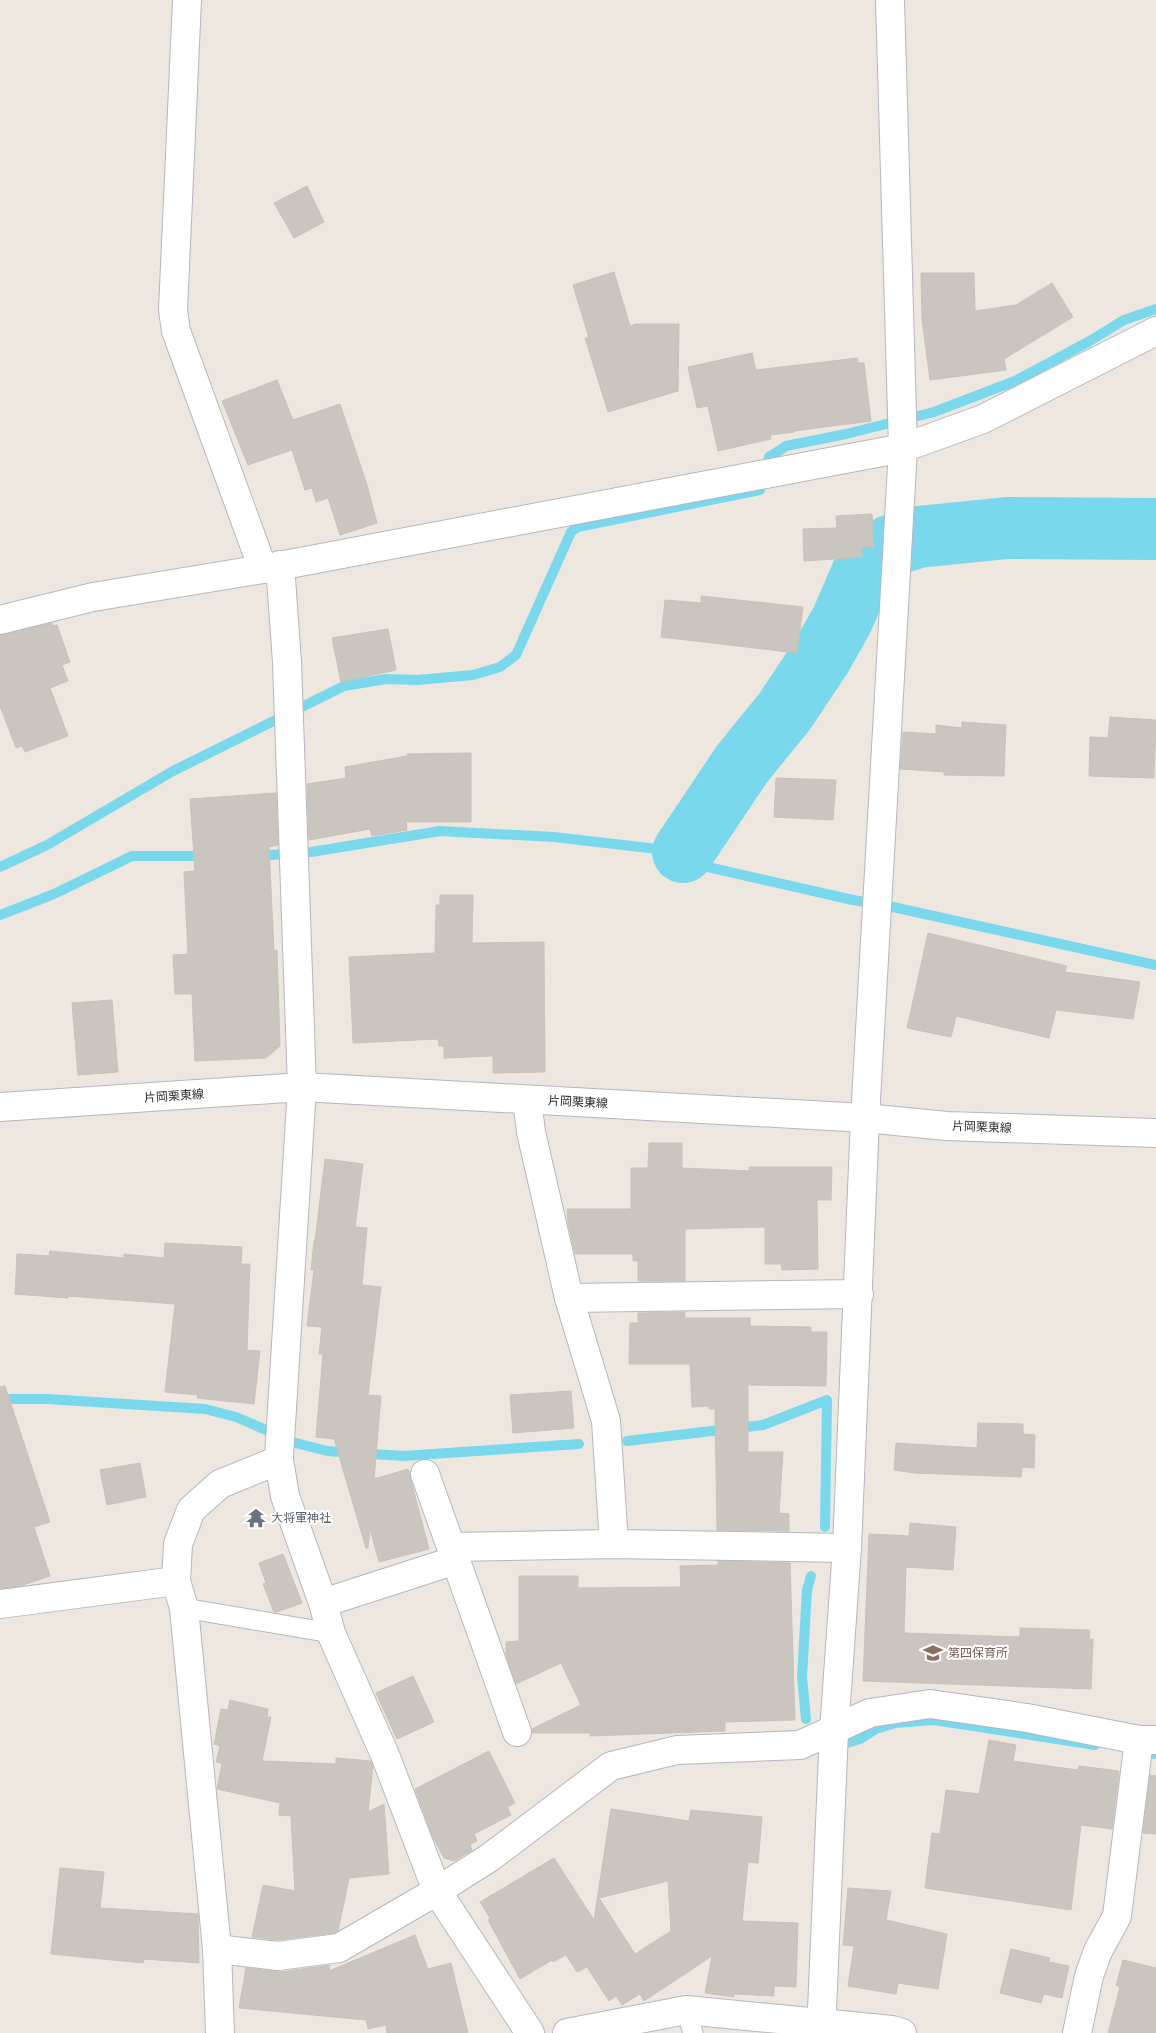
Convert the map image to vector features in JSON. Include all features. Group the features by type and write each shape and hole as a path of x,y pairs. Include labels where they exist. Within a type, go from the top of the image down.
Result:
{"street":[{"path":"187,0 173,310 176,331 272,567 287,662 302,1087 279,1459 285,1496 323,1603 331,1632 385,1755 436,1891 530,2033"},
{"path":"822,2029 834,1732 847,1548 859,1294 865,1118 903,448 890,0"},
{"path":"0,620 94,597 272,567 903,448 984,419 1156,331"},
{"name":"片岡栗東線","path":"0,1107 302,1087 865,1118 947,1126 1156,1133"},
{"path":"527,1100 532,1132 569,1298 606,1421 614,1544"},
{"path":"569,1298 859,1294"},
{"path":"220,2033 217,1950 184,1608 176,1581 178,1544 191,1510 220,1484 279,1459"},
{"path":"425,1474 517,1732"},
{"path":"323,1603 453,1554 614,1544 847,1548"},
{"path":"0,1604 176,1581"},
{"path":"217,1950 278,1956 339,1948 489,1858 611,1766 677,1750 800,1745 834,1732 870,1713 930,1704 1027,1718 1144,1741 1134,1775 1117,1916 1098,1951 1089,1976 1077,2033"},
{"path":"567,2033 690,2022 902,2033"}],"lane":[{"path":"184,1608 331,1632"}],"building":[{"path":"307,186 324,222 294,238 274,203"},
{"path":"614,272 630,326 635,324 679,324 678,391 608,412 585,338 589,338 573,285"},
{"path":"921,273 974,273 975,311 1016,305 1052,283 1073,317 1004,359 1006,370 930,380 922,319"},
{"path":"752,353 756,370 858,358 858,363 864,363 871,421 770,435 771,439 718,451 708,406 697,408 688,367"},
{"path":"277,380 293,420 340,404 367,485 377,523 340,535 328,498 316,502 312,488 305,490 292,450 248,465 222,401"},
{"path":"872,514 874,547 862,547 862,557 804,561 803,529 837,528 836,516"},
{"path":"701,596 803,607 797,653 661,637 665,600 701,603"},
{"path":"52,623 53,626 57,625 70,662 62,665 68,681 50,688 68,736 25,752 22,746 16,748 0,706 0,635"},
{"path":"388,629 396,670 341,682 332,638"},
{"path":"1110,717 1156,720 1154,778 1089,776 1090,737 1108,738"},
{"path":"962,722 1006,725 1004,776 944,775 944,772 900,769 903,732 936,734 936,725 962,728"},
{"path":"471,753 471,822 406,822 407,830 372,836 370,829 309,840 307,784 346,778 345,767 407,756 407,754"},
{"path":"776,778 836,780 833,820 774,817"},
{"path":"276,793 278,845 269,847 274,951 277,950 280,1046 266,1058 195,1061 192,994 175,994 173,955 188,954 184,872 195,871 190,799"},
{"path":"440,895 473,895 472,943 544,942 545,1072 493,1073 493,1056 444,1058 444,1046 439,1046 438,1039 353,1043 349,957 435,953 436,905 440,905"},
{"path":"928,933 1067,966 1065,972 1140,982 1133,1019 1056,1010 1049,1038 956,1016 951,1037 907,1028"},
{"path":"112,1000 118,1072 78,1075 72,1003"},
{"path":"649,1143 682,1143 682,1168 749,1171 749,1167 832,1167 831,1200 817,1200 818,1269 782,1270 781,1264 765,1264 765,1227 685,1229 685,1281 638,1281 638,1261 633,1261 633,1254 575,1254 567,1209 631,1209 631,1168 648,1168"},
{"path":"325,1159 363,1164 355,1227 367,1228 362,1285 381,1287 368,1395 381,1396 374,1479 408,1469 429,1549 379,1562 370,1529 368,1548 366,1548 334,1439 316,1437 323,1354 319,1354 322,1327 307,1326 314,1270 311,1270 314,1241"},
{"path":"165,1243 242,1247 241,1264 250,1264 247,1350 260,1351 254,1404 197,1398 198,1395 165,1392 175,1304 15,1294 17,1254 49,1256 50,1251 124,1258 124,1254 164,1258"},
{"path":"685,1312 685,1318 750,1318 750,1326 811,1327 811,1332 827,1332 826,1386 748,1385 748,1452 783,1452 779,1513 789,1514 789,1531 717,1530 715,1409 709,1409 709,1406 692,1407 690,1364 629,1364 630,1323 638,1323 638,1313"},
{"path":"5,1386 50,1522 34,1527 50,1576 20,1586 0,1588 0,1387"},
{"path":"571,1391 574,1428 513,1433 510,1395"},
{"path":"978,1423 1023,1424 1023,1434 1035,1435 1034,1468 1022,1467 1021,1477 914,1473 894,1470 896,1443 977,1448"},
{"path":"140,1463 146,1497 107,1505 100,1470"},
{"path":"910,1523 956,1527 953,1570 906,1567 904,1633 1020,1637 1020,1628 1090,1630 1089,1639 1093,1639 1091,1689 863,1681 869,1534 909,1536"},
{"path":"283,1554 302,1603 274,1612 263,1584 266,1583 259,1563"},
{"path":"718,1561 790,1563 795,1720 725,1722 725,1731 590,1736 590,1733 532,1733 532,1729 581,1705 561,1663 516,1684 506,1656 506,1642 519,1641 519,1576 578,1576 578,1588 681,1587 680,1566 718,1565"},
{"path":"413,1676 434,1722 397,1739 376,1693"},
{"path":"230,1700 268,1709 267,1717 271,1717 262,1761 336,1764 336,1758 371,1761 373,1767 368,1812 384,1804 389,1874 349,1878 338,1931 334,1933 278,1940 252,1937 263,1885 295,1891 291,1816 279,1815 280,1803 217,1789 222,1763 216,1762 220,1746 214,1744 221,1709 228,1710"},
{"path":"989,1740 1016,1745 1013,1761 1078,1770 1079,1766 1119,1771 1112,1829 1081,1825 1071,1910 925,1888 932,1833 940,1834 946,1790 979,1794"},
{"path":"489,1751 515,1803 507,1807 511,1815 474,1834 477,1841 470,1845 472,1850 454,1861 444,1858 433,1837 415,1789"},
{"path":"1150,1775 1156,1776 1156,1834 1143,1833"},
{"path":"611,1809 689,1821 691,1810 762,1817 758,1863 748,1862 742,1921 798,1923 796,1987 774,1986 774,1996 734,1994 734,1997 705,1993 712,1956 644,2001 640,1994 622,2005 616,1996 609,2001 587,1967 577,1972 566,1955 553,1962 552,1960 520,1979 480,1902 554,1858 594,1920","holes":["668,1881 671,1931 635,1954 599,1898"]},
{"path":"60,1868 104,1872 100,1908 198,1914 199,1963 144,1959 143,1963 51,1954"},
{"path":"848,1888 891,1891 886,1920 947,1934 938,1989 898,1983 896,1994 848,1986 854,1946 843,1945"},
{"path":"415,1935 428,1969 451,1963 468,2033 387,2033 386,2025 368,2029 366,2020 239,2008 246,1968 280,1972 330,1965 329,1971"},
{"path":"1011,1949 1050,1958 1049,1962 1069,1966 1062,1998 1044,1994 1041,2003 1000,1993"},
{"path":"1123,1960 1156,1968 1156,2033 1108,2033 1120,1987 1116,1985"}],"waterway":[{"path":"0,867 47,845 173,771 344,686 386,679 418,680 473,675 500,667 516,655 571,532 578,527 760,490 769,457 786,446 846,434 934,412 1015,381 1088,342 1124,320 1156,309"},
{"path":"683,852 742,764 785,711 821,657 842,620 867,562 890,546 918,537 1007,528 1156,529"},
{"path":"258,856 311,852 440,831 554,837 683,852 699,865 1156,965"},
{"path":"0,915 54,894 132,856 206,856"},
{"path":"0,1399 47,1399 205,1409 236,1417 296,1443 327,1451 403,1456 579,1444"},
{"path":"627,1441 763,1425 827,1400 825,1527"},
{"path":"806,1719 802,1677 807,1590 811,1576"},
{"path":"835,1747 860,1739 876,1729 895,1723 934,1720 1095,1745"},
{"path":"1139,1752 1156,1754"}],"place":[{"name":"大将軍神社","path":"256,1518"},
{"name":"第四保育所","path":"933,1653"}]}
